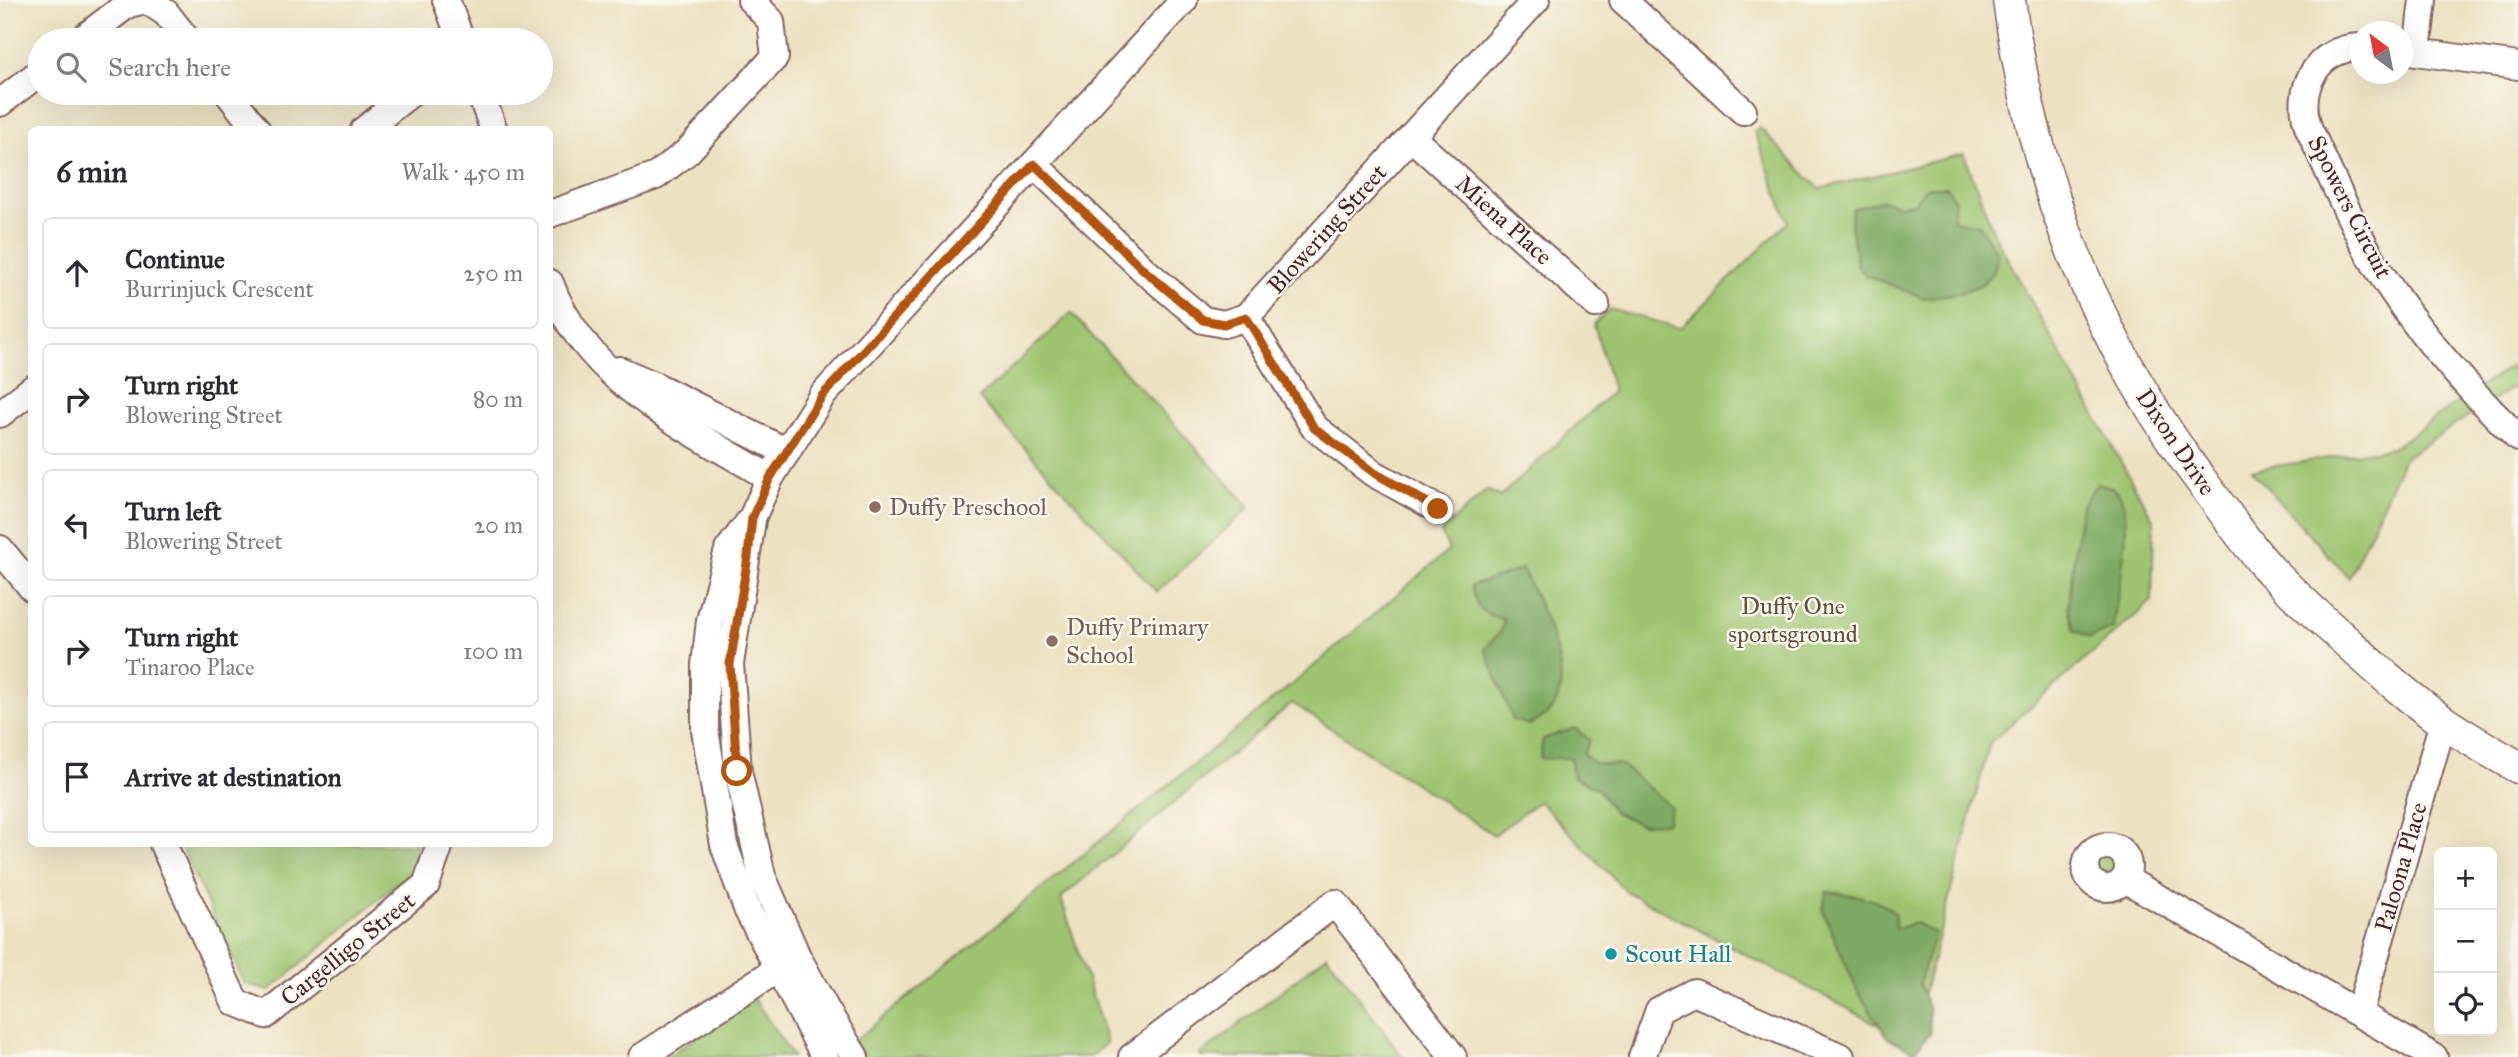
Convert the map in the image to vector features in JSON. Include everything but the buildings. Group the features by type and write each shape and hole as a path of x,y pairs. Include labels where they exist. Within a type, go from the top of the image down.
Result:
{"main road":[{"name":"Dixon Drive","path":"2009,0 2030,116 2061,224 2092,301 2155,416 2185,460 2269,569 2367,659 2443,722 2518,766"}],"street":[{"path":"97,28 128,4 146,0 166,13 178,28"},
{"path":"446,0 456,28"},
{"path":"553,213 656,176 687,152 775,57 771,21 751,0"},
{"path":"825,1057 787,963 762,876 737,771 730,664 752,518 770,478 822,396 1184,0"},
{"name":"Blowering Street","path":"1246,317 1536,0"},
{"path":"1623,0 1743,111"},
{"path":"2413,38 2423,0"},
{"name":"Spowers Circuit","path":"2350,49 2329,56 2312,73 2303,100 2309,129 2339,195 2376,265 2420,327 2478,399 2518,438"},
{"path":"2413,50 2518,66"},
{"path":"0,103 28,81"},
{"path":"237,105 254,126"},
{"path":"369,126 396,105"},
{"path":"485,105 492,126"},
{"name":"Miena Place","path":"1411,136 1596,304"},
{"path":"1034,164 1145,271 1203,320 1224,324 1246,317 1314,428 1373,472 1438,509"},
{"path":"553,292 577,334 604,365 642,400 770,478"},
{"path":"604,365 654,385 787,452"},
{"path":"0,414 28,392"},
{"path":"0,550 28,583"},
{"name":"Paloona Place","path":"2360,1013 2443,722"},
{"name":"Cargelligo Street","path":"164,847 235,1002 266,1015 426,885 439,847"},
{"path":"2125,879 2434,1057"},
{"path":"1132,1057 1335,903 1453,1057"},
{"path":"642,1057 787,963"},
{"path":"787,963 825,1008 855,1057"},
{"path":"1642,1057 1659,1010 1694,992 1841,1057"}],"green space":[{"name":"Duffy One sportsground","path":"1760,128 1819,189 1964,154 1996,238 2154,521 2152,601 1990,742 1911,1042 1627,892 1539,801 1494,835 1292,703 1061,898 1107,1042 1091,1057 867,1057 853,1042 1307,672 1449,550 1441,532 1487,490 1500,497 1613,391 1594,324 1610,309 1680,328 1788,222 1754,131"},
{"path":"1926,187 1947,187 1955,201 1953,220 1979,225 1998,254 1994,272 1981,285 1959,293 1924,298 1865,275 1857,265 1851,222 1852,209 1882,200 1897,205 1914,203"},
{"path":"1071,313 1250,507 1157,592 979,398"},
{"path":"2518,361 2518,384 2404,458 2349,578 2251,470 2392,448"},
{"path":"2097,483 2113,488 2118,493 2126,524 2113,628 2090,638 2074,630 2068,607 2082,505"},
{"path":"1522,569 1552,635 1560,673 1560,690 1555,704 1550,711 1530,725 1513,720 1485,649 1501,631 1504,620 1490,615 1478,606 1471,586"},
{"path":"1575,728 1590,740 1583,754 1594,763 1622,765 1671,807 1667,823 1640,824 1614,812 1597,788 1573,777 1571,758 1540,758 1543,739"},
{"path":"181,847 417,847 414,869 269,991 244,983"},
{"path":"2106,848 2120,853 2125,867 2120,881 2106,886 2092,881 2087,867 2092,853"},
{"path":"1826,892 1863,897 1879,903 1896,914 1895,929 1915,923 1935,933 1919,984 1928,1006 1930,1033 1914,1052 1887,1037 1857,990 1823,911"},
{"path":"1327,955 1403,1057 1201,1057 1200,1055"},
{"path":"754,999 793,1057 667,1057"}],"place":[{"name":"Duffy Preschool","path":"875,507"},
{"name":"Duffy Primary School","path":"1052,641"},
{"name":"Scout Hall","path":"1611,954"}],"route":[{"path":"737,771 730,664 752,518 770,478 822,396 1034,164 1145,271 1203,320 1224,324 1246,317 1314,428 1373,472 1438,509"}]}
